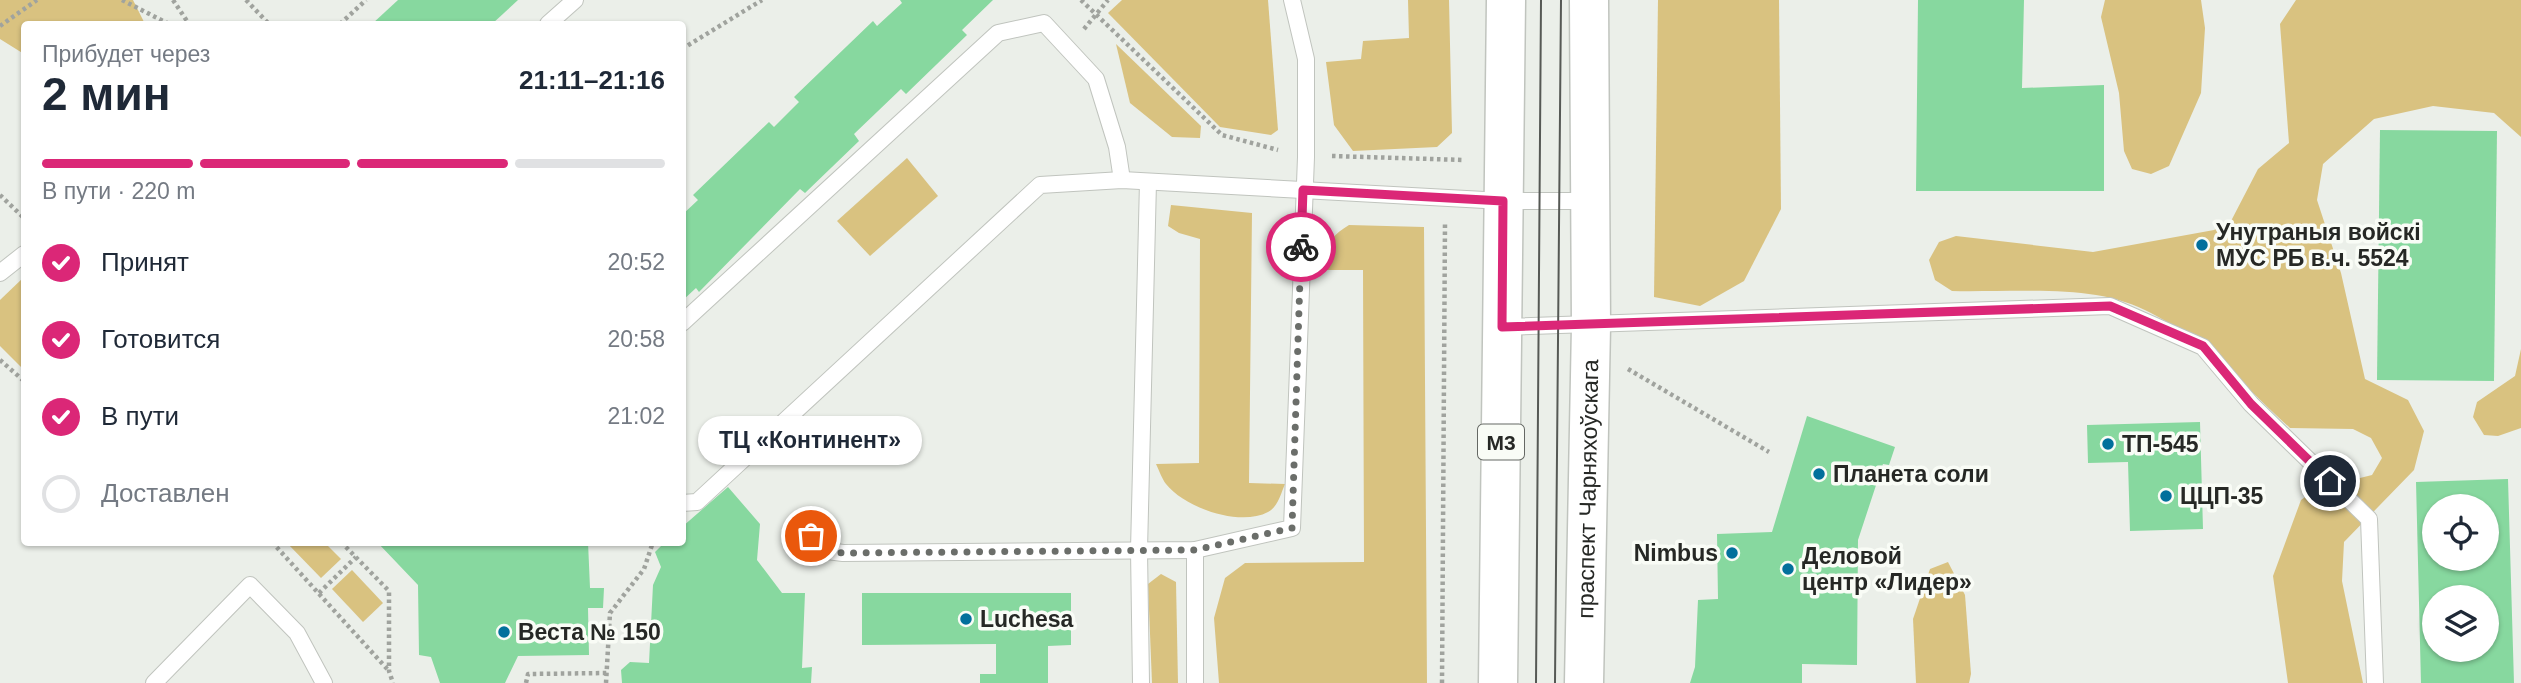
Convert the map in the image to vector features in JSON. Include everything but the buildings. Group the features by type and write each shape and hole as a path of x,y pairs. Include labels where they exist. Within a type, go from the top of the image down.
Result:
{"main road":[{"name":"М3","path":"1498,683 1506,0"},
{"name":"праспект Чарняхоўскага","path":"1584,683 1591,326 1589,0"}],"lane":[{"path":"551,21 575,0"},
{"path":"811,515 811,536 820,550 843,553 1195,550 1292,528 1306,157 1306,59 1292,0"},
{"path":"686,319 998,33 1044,23 1096,79 1117,146 1122,180"},
{"path":"686,503 697,502 1040,185 1122,180 1503,201 1589,201"},
{"path":"1141,683 1139,550 1148,182"},
{"path":"0,273 21,256"},
{"path":"1502,327 2110,306 2203,346 2251,404 2369,519 2375,683"},
{"path":"1195,550 1195,683"},
{"path":"154,683 250,585 297,633 324,683"}],"path":[{"path":"0,26 37,0"},
{"path":"122,0 163,21"},
{"path":"173,0 186,21"},
{"path":"246,0 266,21"},
{"path":"344,21 366,0"},
{"path":"686,47 762,0"},
{"path":"1081,0 1222,135 1306,157 1464,160"},
{"path":"1068,47 1108,0"},
{"path":"1442,683 1445,198 1464,160 1467,147"},
{"path":"1,197 21,215"},
{"path":"0,360 21,378"},
{"path":"1620,364 1769,452"},
{"path":"276,546 389,671"},
{"path":"345,546 389,592 389,671 393,683"},
{"path":"606,683 610,613 645,569 652,546"},
{"path":"318,593 356,558"},
{"path":"526,683 528,674 607,673"}],"shaded area":[{"path":"0,0 133,0 144,21 21,21 21,52 0,39"},
{"path":"1122,0 1268,0 1278,130 1271,135 1220,127 1108,13"},
{"path":"1408,0 1449,0 1452,133 1437,147 1353,151 1334,125 1326,62 1361,59 1363,41 1409,38"},
{"path":"1658,0 1779,0 1781,209 1744,281 1700,306 1654,297"},
{"path":"2105,0 2201,0 2205,28 2201,93 2169,166 2151,174 2132,169 2124,151 2119,93 2101,17"},
{"path":"2296,0 2521,0 2521,137 2494,113 2433,106 2374,119 2323,164 2317,200 2341,273 2365,379 2408,400 2424,431 2414,470 2344,542 2342,581 2363,683 2288,683 2273,576 2301,500 2316,489 2372,475 2382,458 2371,438 2353,429 2290,428 2202,346 2152,314 2125,302 2096,295 2062,292 1952,291 1935,280 1929,260 1939,242 1956,236 2093,252 2214,230 2231,221 2258,169 2289,143 2280,24"},
{"path":"1116,44 1201,126 1200,138 1172,137 1130,103"},
{"path":"907,158 938,196 870,256 837,221"},
{"path":"1171,205 1252,213 1249,483 1285,484 1274,507 1256,516 1214,513 1186,501 1166,484 1156,464 1199,463 1200,239 1179,233 1168,226"},
{"path":"1349,225 1424,227 1427,683 1219,683 1214,618 1225,578 1245,563 1364,562 1363,270 1324,270 1329,244"},
{"path":"21,280 21,367 0,346 0,300"},
{"path":"2521,349 2521,428 2498,436 2484,435 2473,417 2477,402 2515,376"},
{"path":"290,546 328,546 341,559 321,578"},
{"path":"1948,562 1965,595 1971,674 1969,683 1916,683 1913,619 1930,569"},
{"path":"352,570 383,603 363,622 332,589"},
{"path":"1161,574 1176,582 1178,683 1152,683 1148,584"}],"tram line":[{"path":"1536,683 1541,0"},
{"path":"1555,683 1561,0"}],"way so far":[{"path":"811,536 820,550 843,553 1195,550 1292,528 1301,247"}],"place":[{"name":"Унутраныя войскі МУС РБ в.ч. 5524","path":"2202,245"},
{"name":"ТП-545","path":"2108,444"},
{"name":"Планета соли","path":"1819,474"},
{"name":"ЦЦП-35","path":"2166,496"},
{"name":"ТЦ «Континент»","path":"811,536"},
{"name":"Nimbus","path":"1732,553"},
{"name":"Деловой центр «Лидер»","path":"1788,569"},
{"name":"Luchesa","path":"966,619"},
{"name":"Веста № 150","path":"504,632"}],"route":[{"path":"1301,247 1303,190 1503,201 1502,327 2110,306 2203,346 2251,404 2330,481"}]}
